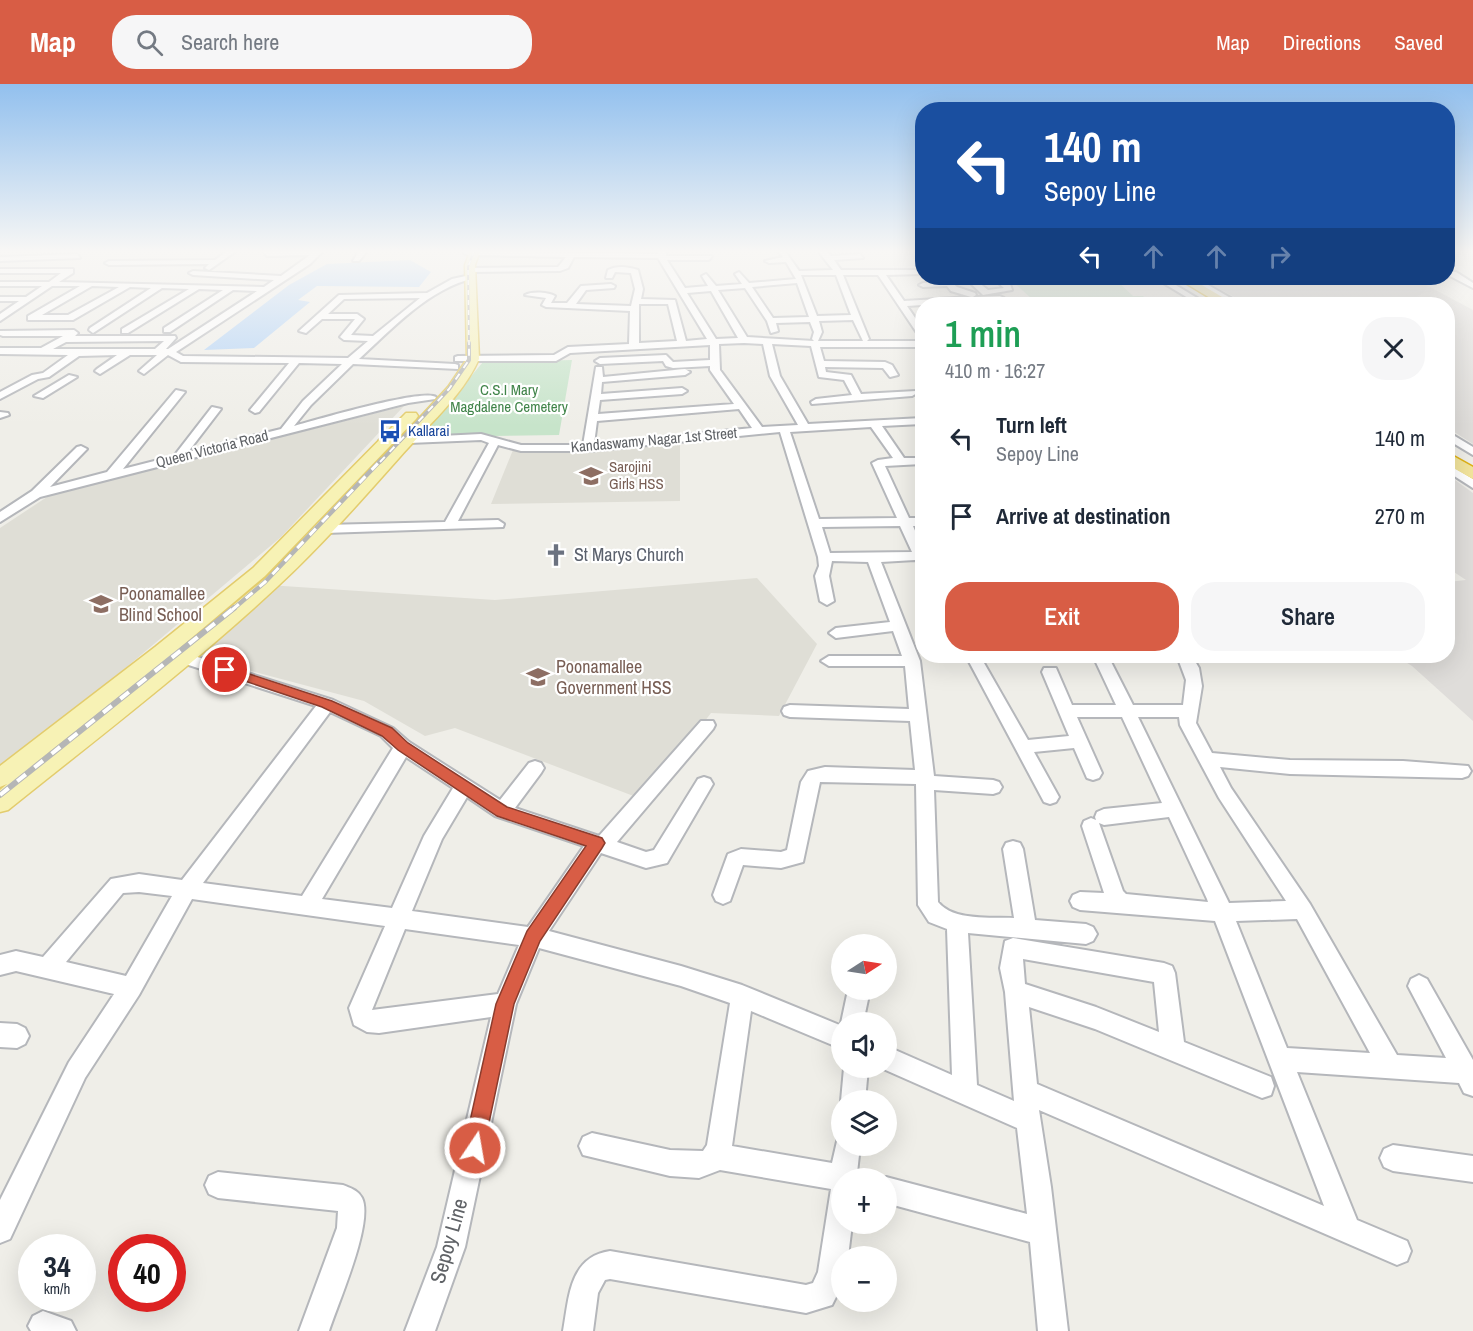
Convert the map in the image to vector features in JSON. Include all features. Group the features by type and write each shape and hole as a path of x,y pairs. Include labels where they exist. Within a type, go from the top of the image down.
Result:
{"highway":[{"path":"1455,448 1473,460"},
{"path":"1455,462 1473,474"}],"main road":[{"path":"0,778 162,652 260,572 385,441 431,397 462,361 467,309"},
{"path":"0,803 184,657 272,582 326,529 453,390 468,370 462,361"}],"street":[{"path":"0,318 14,309"},
{"path":"47,309 31,318 70,318 85,309"},
{"path":"93,330 125,309"},
{"path":"125,331 162,309"},
{"path":"167,330 198,309"},
{"path":"144,371 164,352 233,309"},
{"path":"303,332 329,309"},
{"path":"285,431 304,406 412,309"},
{"path":"634,345 635,309"},
{"path":"674,309 682,343"},
{"path":"693,309 715,345 715,366 759,430"},
{"path":"725,309 744,340"},
{"path":"763,309 771,321 772,341 768,357 776,380 805,428"},
{"path":"809,309 818,332 815,342 818,364 824,375 848,377 858,397"},
{"path":"852,309 865,339"},
{"path":"905,309 915,324"},
{"path":"321,316 361,314 358,323 344,334 344,337 377,339"},
{"path":"771,321 855,317"},
{"path":"3,333 74,333 45,356"},
{"path":"64,339 172,338 164,352"},
{"path":"0,351 45,356 61,352 164,352 181,359 462,361 556,357 568,350 603,347 744,340 915,344"},
{"path":"588,448 603,347"},
{"path":"46,375 77,353"},
{"path":"100,371 127,353"},
{"path":"600,361 666,358 669,364 673,365 715,366"},
{"path":"255,411 297,360"},
{"path":"818,364 885,365 889,367 893,375"},
{"path":"597,380 672,373 715,366"},
{"path":"672,373 690,407"},
{"path":"1,395 35,376 72,376 39,396"},
{"path":"595,397 682,391"},
{"path":"112,474 180,393"},
{"path":"816,402 912,393"},
{"name":"Queen Victoria Road","path":"0,518 36,494 408,400 431,397"},
{"path":"592,413 742,406"},
{"path":"592,413 674,425 690,407"},
{"path":"178,458 216,409"},
{"name":"Kandaswamy Nagar 1st Street","path":"385,441 481,437 521,448 588,448 674,425 759,430 915,421"},
{"path":"874,423 901,461"},
{"path":"784,429 816,523 825,557 826,567 822,576 827,601"},
{"path":"1455,440 1473,452"},
{"path":"450,525 495,441"},
{"path":"36,494 81,449"},
{"path":"915,461 878,463 915,543"},
{"path":"1455,472 1473,484"},
{"path":"816,523 915,522"},
{"path":"326,529 498,524"},
{"path":"825,557 915,558"},
{"path":"873,558 912,661 925,779 928,905 936,915 957,923 1086,934"},
{"path":"836,633 900,625"},
{"path":"162,652 184,657 327,704 387,732 403,747 502,812 646,860 660,857 704,784"},
{"path":"829,661 912,661"},
{"path":"977,663 1050,797"},
{"path":"1104,663 1222,912 1346,1227"},
{"path":"1189,663 1194,671 1195,681 1190,711 1186,719 1188,725 1225,793 1302,910 1389,1064"},
{"path":"1050,672 1093,773"},
{"path":"0,1229 77,1070 131,988 186,890 327,704"},
{"path":"790,711 919,715"},
{"path":"1067,711 1190,711"},
{"name":"Sepoy Line","path":"420,1331 451,1247 505,1004 533,936 599,844 707,725"},
{"path":"1022,747 1080,741"},
{"path":"307,906 403,747"},
{"path":"1207,759 1290,767 1462,771"},
{"path":"502,812 534,768"},
{"path":"723,895 735,860 741,856 781,860 796,856 810,782 814,776 925,779 993,787"},
{"path":"464,786 434,836 360,1008 362,1017 367,1021 378,1022 505,1004"},
{"path":"1121,903 1114,896 1097,822 1174,809"},
{"path":"1014,849 1026,930"},
{"path":"48,968 118,885 140,882 533,936 681,976 742,996 831,1033"},
{"path":"1080,901 1222,912 1302,910"},
{"path":"957,923 965,1093"},
{"path":"1053,1331 1043,1232 1024,1091 1016,993 1011,968 1013,948 1164,973 1173,1048"},
{"path":"0,965 16,961 131,988"},
{"path":"1419,986 1469,1078"},
{"path":"1016,993 1096,1018 1262,1086"},
{"path":"592,1146 689,1166 707,1163 715,1156 719,1148 742,996"},
{"path":"1280,1059 1389,1064 1469,1078"},
{"path":"897,1063 1028,1120"},
{"path":"1024,1091 1346,1227 1397,1251"},
{"path":"715,1156 831,1177"},
{"path":"1393,1158 1473,1168"},
{"path":"219,1185 343,1198 351,1204 353,1216 351,1228 314,1331"},
{"path":"897,1193 1043,1232"},
{"path":"578,1331 586,1288 592,1273 599,1267 610,1265 806,1299 822,1295 829,1285 837,1234"}],"shaded area":[{"path":"1455,309 1473,310 1473,444 1455,432"},
{"name":"Poonamallee Blind School","path":"404,406 281,537 122,671 0,765 0,528 50,495"},
{"name":"Sarojini Girls HSS","path":"680,444 680,501 491,504 513,450 588,451"},
{"path":"1455,480 1473,493 1473,721 1407,663 1455,663 1455,581 1466,580 1455,573"},
{"name":"Poonamallee Government HSS","path":"757,578 817,644 779,716 711,713 644,800 455,728 425,736 364,701 188,654 268,585 495,600"}],"green space":[{"name":"C.S.I Mary Magdalene Cemetery","path":"572,360 559,435 420,437 483,362"}],"water":[{"path":"257,309 301,309 254,348 204,350"}],"railway":[{"path":"469,309 469,345"},
{"path":"380,462 449,389 469,360 469,345"},
{"path":"232,610 265,582 381,460"},
{"path":"0,795 234,608"}],"place":[{"name":"Kallarai","path":"390,431"},
{"name":"Sarojini Girls HSS","path":"591,476"},
{"name":"St Marys Church","path":"556,555"},
{"name":"Poonamallee Blind School","path":"101,604"},
{"name":"Poonamallee Government HSS","path":"538,677"}],"route":[{"path":"225,670 327,704 387,732 403,747 502,812 597,843 533,936 505,1004 475,1148"}]}
